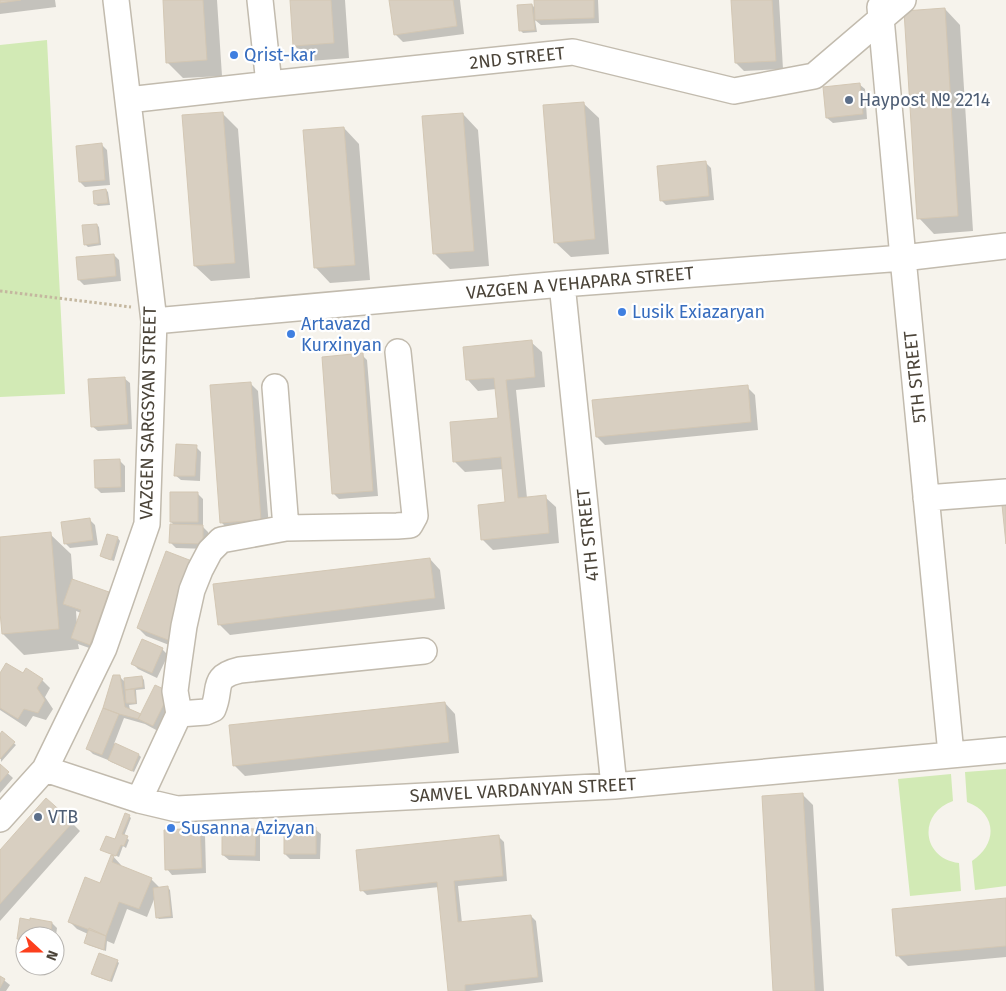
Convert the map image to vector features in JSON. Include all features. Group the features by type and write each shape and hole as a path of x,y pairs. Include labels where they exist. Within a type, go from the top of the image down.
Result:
{"street":[{"name":"VAZGEN SARGSYAN STREET","path":"0,819 45,769 104,648 147,524 153,315 116,0"},
{"path":"260,0 269,84"},
{"name":"2ND STREET","path":"128,100 573,52 734,91 814,76 880,10 903,0"},
{"name":"5TH STREET","path":"880,10 951,754"},
{"name":"VAZGEN A VEHAPARA STREET","path":"153,315 903,258 1006,246"},
{"name":"4TH STREET","path":"562,284 614,786"},
{"path":"139,800 179,714 175,691 184,626 192,590 210,551 221,540 286,528 410,525 415,516 415,503 398,352"},
{"path":"275,387 286,528"},
{"path":"926,498 1006,492"},
{"path":"179,714 206,712 213,709 216,704 219,684 223,676 240,670 424,651"},
{"name":"SAMVEL VARDANYAN STREET","path":"45,769 139,800 177,809 614,786 1006,750"}],"path":[{"path":"0,291 153,315"}],"green space":[{"path":"47,40 65,394 0,397 0,45"},
{"path":"1006,769 1006,886 975,890 972,861 986,846 990,838 991,829 984,813 967,802 965,772"},
{"path":"951,774 953,801 942,807 934,815 929,825 929,835 931,844 937,853 946,859 959,863 961,891 910,896 898,779"}],"building":[{"path":"0,0 21,0 0,3"},
{"path":"163,0 203,0 207,60 166,63"},
{"path":"290,0 331,0 334,43 293,46"},
{"path":"389,0 453,0 457,26 394,35"},
{"path":"534,0 594,0 594,18 535,20"},
{"path":"731,0 772,0 776,61 735,63"},
{"path":"532,4 535,30 519,31 517,5"},
{"path":"945,8 958,216 917,219 904,11"},
{"path":"860,83 863,114 826,118 823,87"},
{"path":"584,102 595,239 554,243 543,105"},
{"path":"223,112 235,263 194,266 182,115"},
{"path":"463,113 474,251 433,254 422,116"},
{"path":"344,127 355,265 314,268 303,130"},
{"path":"102,143 105,180 79,182 76,146"},
{"path":"706,161 709,196 660,201 657,166"},
{"path":"106,189 108,203 94,204 93,191"},
{"path":"97,224 99,243 84,245 82,225"},
{"path":"114,254 116,276 78,280 76,257"},
{"path":"532,340 535,377 506,380 518,498 546,495 549,533 481,540 478,505 505,502 501,457 453,462 450,422 498,418 494,378 466,380 463,347"},
{"path":"363,353 373,491 332,494 322,357"},
{"path":"125,377 128,424 91,427 88,379"},
{"path":"251,382 261,520 220,523 210,385"},
{"path":"748,385 751,422 596,437 592,400"},
{"path":"176,444 197,445 195,476 174,476"},
{"path":"120,459 121,487 95,488 94,460"},
{"path":"170,492 198,492 198,522 170,522"},
{"path":"1006,504 1006,544 1002,505"},
{"path":"90,518 93,540 64,544 61,522"},
{"path":"170,524 203,525 203,544 169,543"},
{"path":"51,532 59,629 2,634 0,612 0,537"},
{"path":"107,534 118,537 111,560 100,556"},
{"path":"166,551 197,563 173,642 137,628"},
{"path":"430,558 435,598 218,625 213,584"},
{"path":"72,579 109,592 90,645 71,638 81,610 63,604"},
{"path":"142,639 163,648 152,673 131,664"},
{"path":"6,663 23,673 26,668 43,679 37,688 45,700 38,713 24,709 18,719 0,708 0,673"},
{"path":"113,675 120,675 125,707 141,714 138,719 103,708"},
{"path":"142,676 143,687 125,690 124,678"},
{"path":"155,685 170,692 153,726 138,719"},
{"path":"134,689 136,703 126,703 125,690"},
{"path":"445,702 449,742 233,766 229,725"},
{"path":"103,708 119,714 102,755 86,749"},
{"path":"2,731 15,742 0,759 0,734"},
{"path":"115,743 139,754 132,771 108,760"},
{"path":"0,764 9,772 0,782"},
{"path":"803,793 815,991 773,991 762,796"},
{"path":"46,798 73,822 0,904 0,850"},
{"path":"125,813 130,815 122,834 128,836 124,846 121,845 116,856 100,850 106,836 115,839"},
{"path":"284,827 316,827 316,854 284,854"},
{"path":"200,828 202,868 165,870 164,830"},
{"path":"222,828 256,829 255,856 222,855"},
{"path":"499,835 503,876 454,881 458,922 531,915 538,977 465,985 465,991 448,991 437,882 360,891 356,850"},
{"path":"111,855 114,856 112,862 152,878 139,909 119,902 106,936 68,922 85,877 100,883"},
{"path":"168,886 171,916 156,918 153,888"},
{"path":"1006,898 1006,946 896,956 892,909"},
{"path":"20,918 52,922 52,926 19,926"},
{"path":"89,928 106,936 104,950 84,943"},
{"path":"99,953 118,960 110,981 91,974"},
{"path":"0,976 5,979 0,988"}],"place":[{"name":"Qrist-kar","path":"234,55"},
{"name":"Haypost № 2214","path":"849,100"},
{"name":"Lusik Exiazaryan","path":"622,312"},
{"name":"Artavazd Kurxinyan","path":"291,334"},
{"name":"VTB","path":"38,817"},
{"name":"Susanna Azizyan","path":"171,828"}]}
